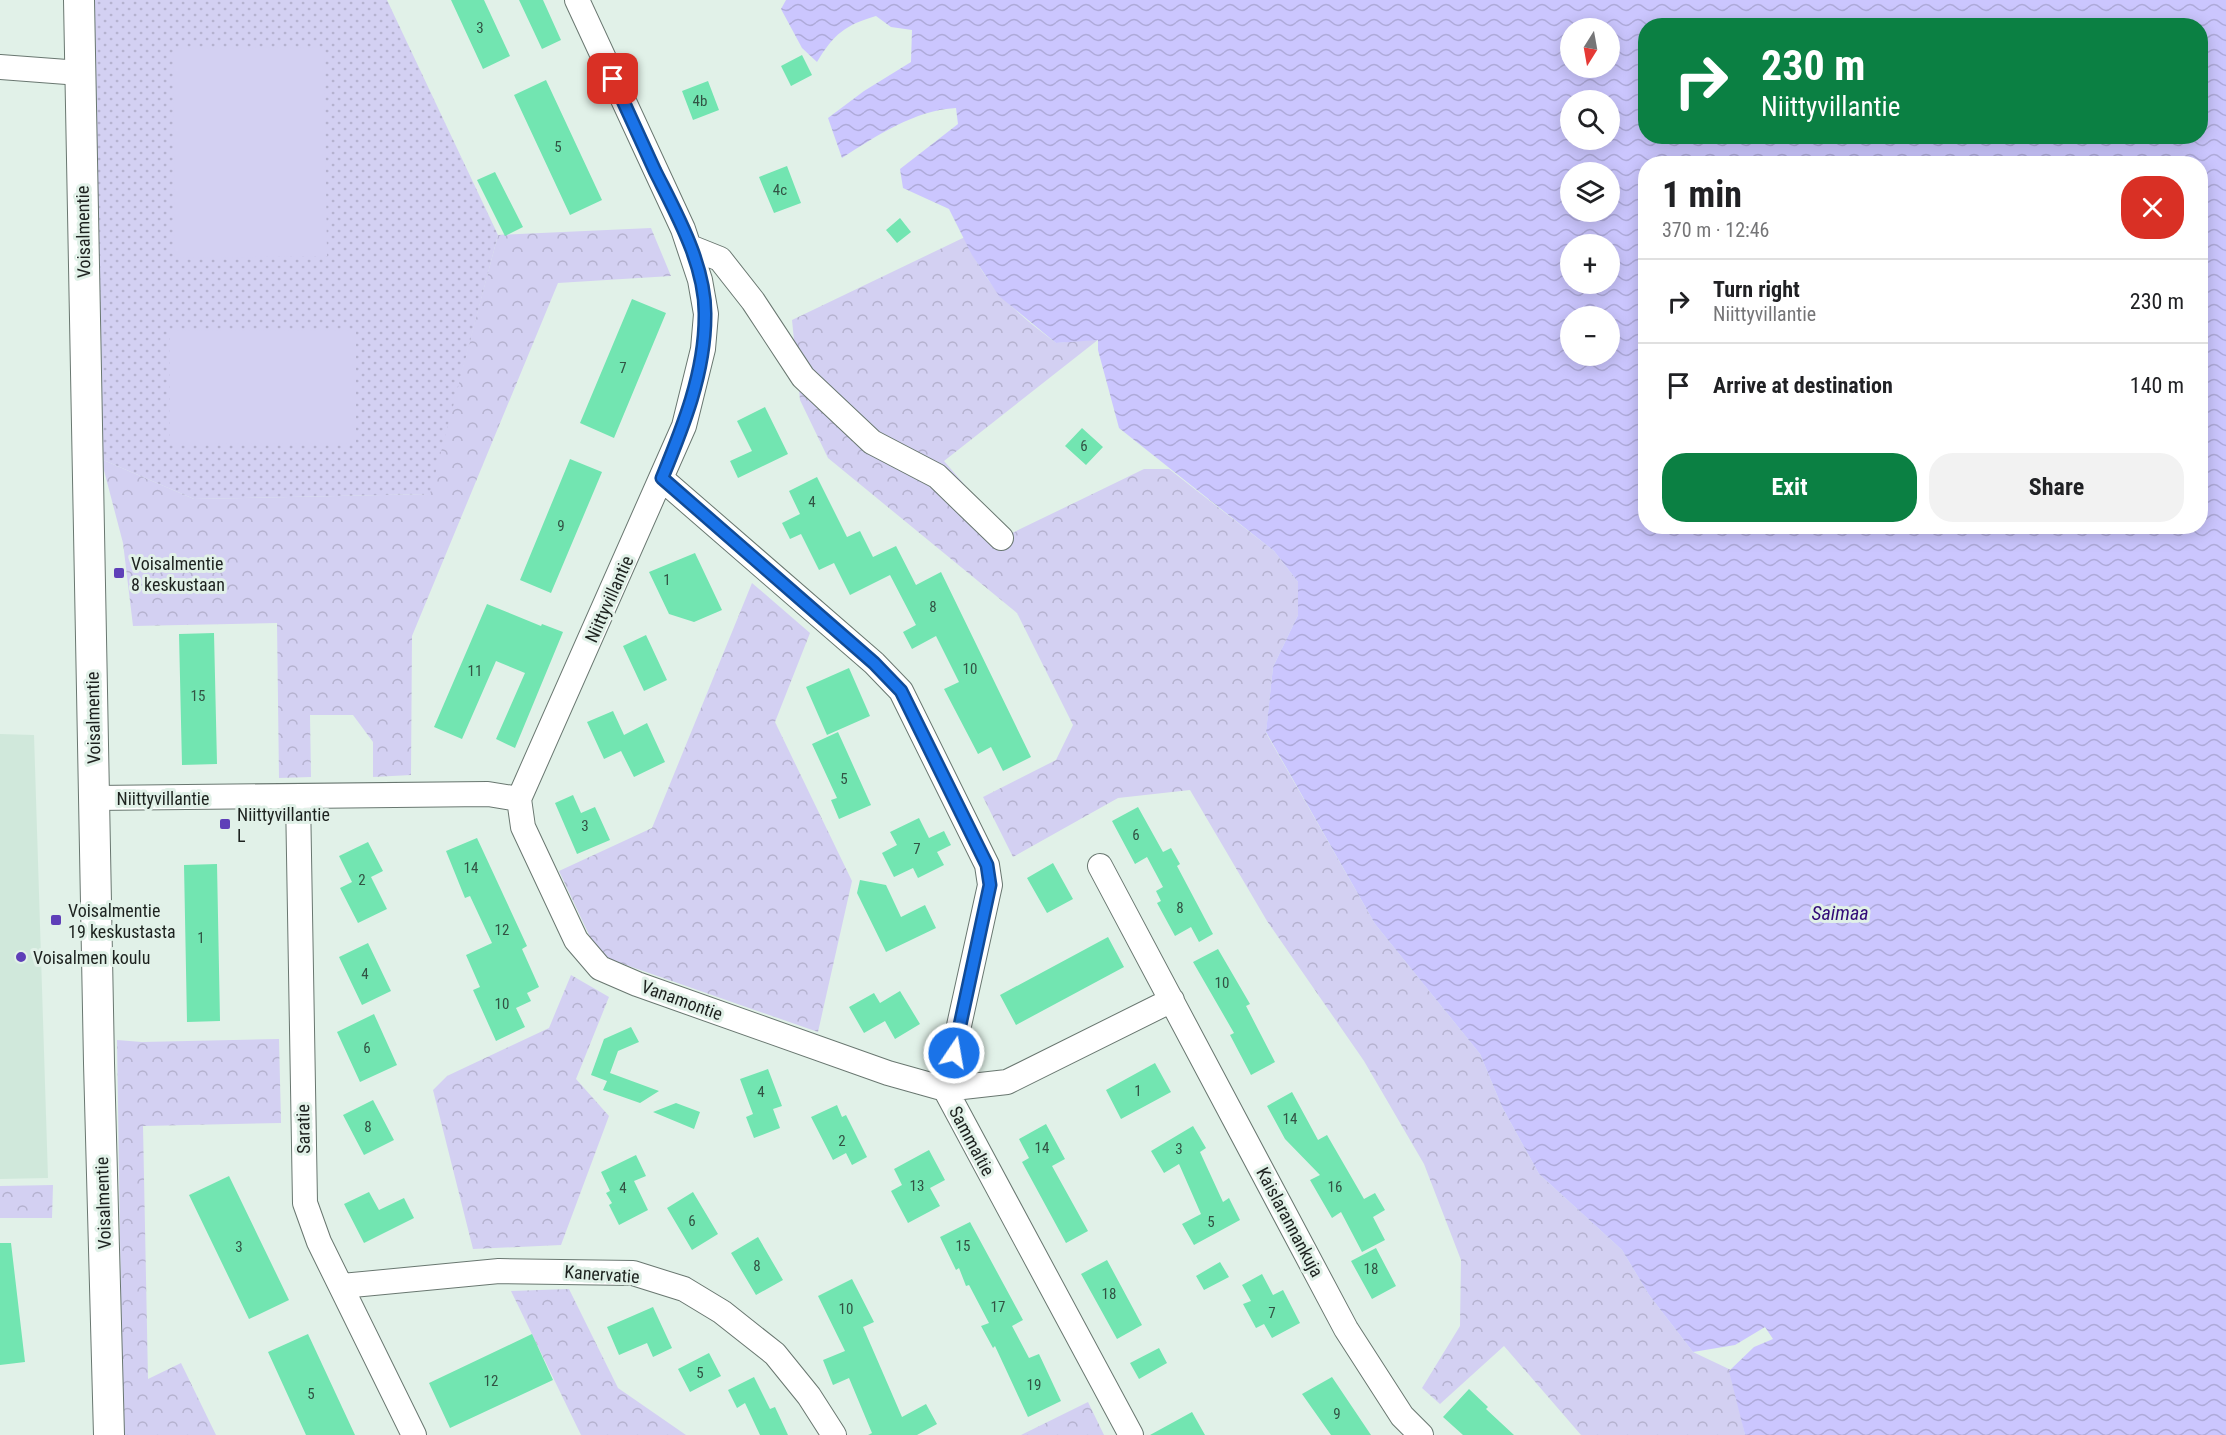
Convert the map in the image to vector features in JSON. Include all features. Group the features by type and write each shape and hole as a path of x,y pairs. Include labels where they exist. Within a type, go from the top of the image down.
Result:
{"street":[{"name":"Voisalmentie","path":"79,0 109,1435"},
{"name":"Niittyvillantie","path":"94,798 488,794 519,800 684,426 703,349 706,314 700,280 690,247 577,0"},
{"path":"0,66 80,73"},
{"path":"690,247 720,259 753,301 803,377 872,442 937,476 1001,538"},
{"name":"Sammaltie","path":"662,478 874,663 901,691 987,865 990,885 945,1089 1131,1435"},
{"name":"Saratie","path":"298,797 305,1203 319,1242 414,1435"},
{"name":"Vanamontie","path":"519,800 524,827 576,940 600,968 888,1073 945,1089"},
{"name":"Kaislarannankuja","path":"1100,866 1346,1329 1402,1416 1421,1435"},
{"path":"945,1089 1006,1082 1172,1000"},
{"name":"Kanervatie","path":"342,1286 499,1271 633,1273 684,1289 722,1312 775,1353 834,1435"}],"shaded area":[{"name":"Voisalmen koulu","path":"0,734 34,735 48,1178 0,1179"}],"green space":[{"path":"89,0 387,0 498,235 430,494 194,499 101,459"},
{"path":"324,47 327,256 175,258 173,49"},
{"path":"651,228 671,276 558,283 412,636 411,775 373,777 373,742 353,715 310,715 311,777 279,778 277,623 133,626 123,543 101,459 194,499 429,494 498,235"},
{"path":"965,237 981,270 1002,297 1056,343 1099,339 944,461 1008,535 1144,469 1169,469 1274,551 1298,582 1298,615 1273,667 1266,733 1375,924 1480,1054 1502,1107 1539,1174 1622,1250 1649,1295 1693,1352 1731,1370 1745,1435 1581,1435 1504,1346 1440,1404 1422,1388 1460,1326 1461,1260 1424,1164 1364,1061 1267,921 1190,790 1118,798 1013,857 983,797 1056,760 1073,725 1017,613 828,458 800,400 792,320"},
{"path":"170,330 356,331 356,444 170,443"},
{"path":"752,583 810,633 775,722 852,881 818,1032 609,959 591,939 559,871 652,828"},
{"path":"571,975 609,997 576,1079 609,1116 561,1245 473,1249 433,1090 447,1076 549,1028"},
{"path":"279,1039 281,1123 143,1126 148,1379 181,1363 216,1435 123,1435 117,1040 142,1042"},
{"path":"53,1185 52,1218 0,1218 0,1186"},
{"path":"569,1289 618,1388 686,1435 581,1435 511,1291"},
{"path":"1088,1402 1104,1435 1021,1435"}],"water":[{"name":"Saimaa","path":"786,0 2226,0 2226,1435 1745,1435 1729,1371 1754,1347 1773,1339 1765,1327 1735,1345 1693,1352 1649,1295 1622,1250 1539,1174 1502,1107 1480,1054 1375,924 1266,732 1273,667 1298,615 1298,582 1274,551 1119,428 1098,350 1098,340 1056,343 999,296 972,255 949,209 903,188 900,169 958,124 956,108 911,119 882,133 842,158 828,118 864,91 911,62 912,30 891,27 876,16 865,19 841,32 829,44 817,62 802,48 781,9"}],"building":[{"path":"451,0 484,0 510,56 483,69"},
{"path":"519,0 543,0 561,40 542,49"},
{"path":"802,55 812,75 791,86 781,66"},
{"path":"546,80 602,200 570,215 514,95"},
{"path":"708,81 719,110 693,120 682,91"},
{"path":"787,166 801,203 774,213 759,177"},
{"path":"495,172 523,227 505,236 477,180"},
{"path":"900,218 911,232 897,243 886,230"},
{"path":"632,299 666,313 614,438 580,423"},
{"path":"765,407 788,454 738,478 730,461 752,451 737,421"},
{"path":"1082,428 1103,447 1086,465 1065,446"},
{"path":"570,459 602,472 551,593 520,580"},
{"path":"817,477 847,537 860,531 873,557 896,546 916,585 941,572 1031,757 1003,771 991,747 978,754 944,689 959,682 936,636 912,649 903,632 916,625 890,575 850,595 834,563 819,570 801,534 790,539 782,523 800,514 789,491"},
{"path":"695,553 722,610 694,622 669,614 649,572"},
{"path":"487,604 541,626 542,624 563,632 515,748 496,739 525,673 496,661 462,739 434,727"},
{"path":"214,633 217,764 182,765 179,634"},
{"path":"646,635 667,680 644,691 623,646"},
{"path":"849,668 870,716 827,735 806,687"},
{"path":"613,711 624,735 647,723 665,762 634,777 621,751 604,759 587,722"},
{"path":"838,732 871,805 839,819 831,800 837,798 812,744"},
{"path":"573,795 581,813 595,807 610,840 577,854 555,803"},
{"path":"1138,807 1163,852 1171,848 1180,864 1177,866 1213,934 1199,942 1191,927 1175,936 1157,903 1161,901 1156,891 1163,887 1147,857 1135,864 1112,821"},
{"path":"919,818 929,838 944,831 951,845 937,852 944,865 918,878 913,868 894,877 882,853 897,845 890,832"},
{"path":"477,838 527,946 522,949 539,987 527,993 531,1001 516,1008 525,1027 496,1041 473,990 480,987 466,955 492,943 470,896 465,898 446,851"},
{"path":"368,842 383,871 371,877 387,909 358,923 340,888 352,882 339,856"},
{"path":"1053,863 1073,899 1047,913 1027,878"},
{"path":"217,864 220,1021 187,1022 184,865"},
{"path":"860,880 886,885 901,917 925,905 936,928 886,952 857,893"},
{"path":"1108,937 1124,967 1016,1025 1000,995"},
{"path":"368,943 391,991 362,1005 339,957"},
{"path":"1218,949 1250,1004 1246,1006 1275,1062 1251,1075 1230,1035 1234,1033 1193,962"},
{"path":"900,991 920,1024 895,1039 885,1021 864,1033 849,1007 874,993 880,1003"},
{"path":"374,1014 397,1065 360,1082 337,1032"},
{"path":"631,1027 639,1042 618,1051 610,1073 659,1091 640,1103 603,1090 607,1081 591,1075 604,1039"},
{"path":"1155,1063 1171,1092 1121,1119 1106,1090"},
{"path":"768,1069 782,1106 773,1109 780,1128 754,1138 746,1117 753,1114 740,1079"},
{"path":"1292,1092 1318,1140 1327,1135 1364,1199 1375,1193 1385,1210 1373,1217 1385,1240 1362,1252 1341,1212 1332,1218 1310,1180 1320,1175 1285,1139 1267,1106"},
{"path":"373,1100 394,1140 364,1155 343,1115"},
{"path":"676,1103 700,1112 694,1129 653,1112"},
{"path":"837,1105 842,1117 846,1115 867,1157 852,1165 846,1153 833,1160 811,1117"},
{"path":"1046,1124 1065,1159 1052,1166 1088,1231 1066,1243 1022,1162 1029,1158 1019,1139"},
{"path":"1193,1126 1206,1148 1200,1152 1223,1202 1229,1198 1240,1220 1194,1245 1182,1224 1201,1214 1179,1164 1164,1173 1151,1151"},
{"path":"929,1150 945,1180 930,1188 940,1206 908,1223 891,1191 902,1185 894,1169"},
{"path":"636,1155 646,1176 634,1181 648,1210 619,1225 609,1205 612,1203 606,1193 610,1191 601,1172"},
{"path":"229,1176 289,1300 249,1319 189,1195"},
{"path":"369,1192 379,1210 404,1198 414,1218 364,1243 344,1204"},
{"path":"693,1192 718,1234 692,1250 667,1208"},
{"path":"970,1222 1023,1320 1012,1326 1029,1358 1039,1354 1061,1401 1028,1417 995,1346 993,1348 981,1326 989,1323 969,1285 966,1286 959,1268 956,1270 940,1237"},
{"path":"758,1237 783,1280 756,1295 731,1253"},
{"path":"0,1243 11,1243 25,1362 0,1365"},
{"path":"1376,1248 1396,1286 1372,1299 1351,1261"},
{"path":"1107,1260 1142,1325 1117,1339 1081,1274"},
{"path":"1220,1262 1229,1277 1204,1290 1196,1276"},
{"path":"1262,1274 1273,1295 1283,1290 1300,1323 1272,1338 1264,1324 1256,1328 1243,1304 1251,1301 1242,1285"},
{"path":"852,1279 874,1322 863,1327 902,1417 926,1404 937,1424 917,1435 868,1435 872,1433 849,1378 833,1385 823,1360 845,1351 818,1296"},
{"path":"653,1307 672,1348 653,1357 647,1343 619,1355 607,1327"},
{"path":"308,1334 355,1435 306,1435 268,1352"},
{"path":"532,1334 553,1380 450,1428 429,1383"},
{"path":"1159,1348 1167,1363 1139,1379 1130,1363"},
{"path":"709,1353 721,1376 690,1392 678,1369"},
{"path":"754,1377 770,1409 775,1407 788,1435 760,1435 745,1403 737,1408 728,1390"},
{"path":"1332,1377 1371,1435 1331,1435 1302,1394"},
{"path":"1469,1389 1488,1407 1486,1409 1514,1435 1463,1435 1443,1417"},
{"path":"1192,1412 1205,1435 1150,1435"}],"place":[{"name":"Voisalmentie 8 keskustaan","path":"119,573"},
{"name":"Niittyvillantie L","path":"225,824"},
{"name":"Voisalmentie 19 keskustasta","path":"56,920"},
{"name":"Voisalmen koulu","path":"21,957"}],"route":[{"path":"613,79 683,229 700,280 706,314 703,349 696,385 684,426 662,478 874,663 901,691 987,865 990,885 954,1053"}]}
